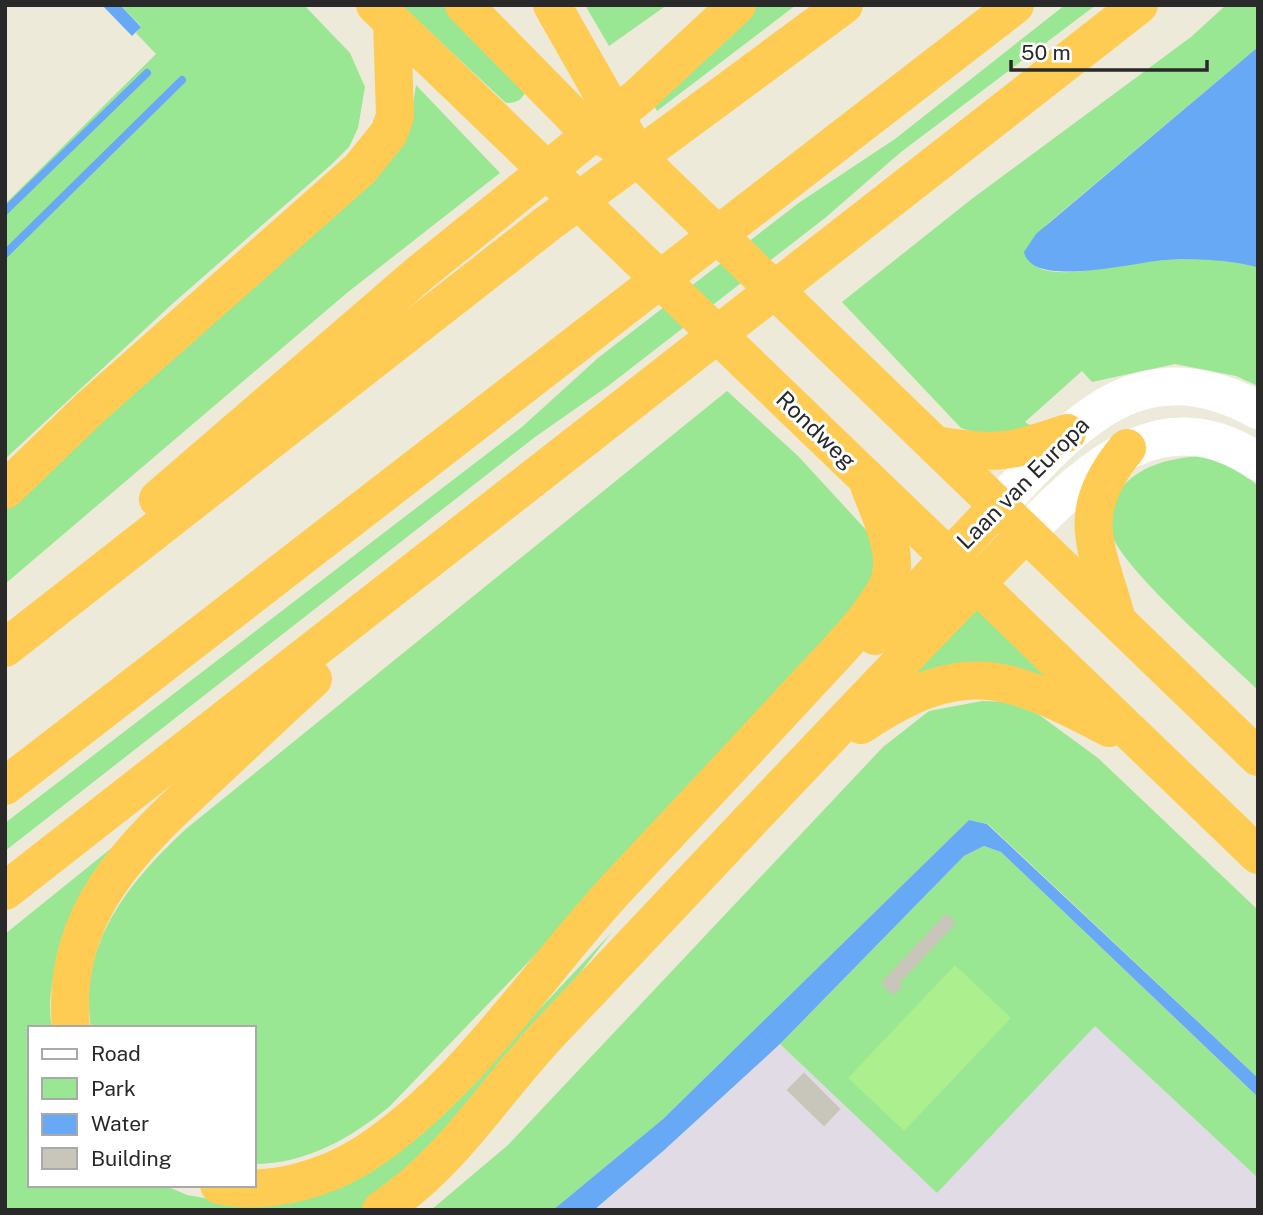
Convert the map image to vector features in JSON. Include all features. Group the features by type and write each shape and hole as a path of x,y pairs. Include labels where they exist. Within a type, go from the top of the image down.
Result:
{"highway":[{"path":"464,5 578,121 640,160 1258,757"},
{"path":"552,5 640,160"},
{"path":"649,87 695,40 722,5"},
{"path":"5,634 272,397 649,87 737,5"},
{"path":"5,648 558,216 844,5"},
{"path":"5,786 1015,5"},
{"path":"5,891 1139,5"},
{"path":"5,490 110,390 360,169 389,133 395,116 384,14"},
{"name":"Rondweg","path":"384,14 1258,855"},
{"path":"934,445 993,453 1009,452 1067,433"},
{"path":"1118,622 1094,537 1093,510 1107,472 1127,448"},
{"path":"256,1186 272,1186 319,1176 364,1154 408,1121 480,1049 609,898 829,659 886,590 892,567 889,544 867,480"},
{"path":"71,1026 70,988 80,939 100,894 123,862 158,823 510,496"},
{"name":"Laan van Europa","path":"963,571 998,506"},
{"name":"Laan van Europa","path":"963,571 1026,533"},
{"path":"829,659 866,645 963,571"},
{"path":"381,1210 419,1181 455,1147 544,1038 810,760 963,571"},
{"path":"810,760 896,702 930,687 977,680 1019,687 1050,697 1151,751"}],"street":[{"name":"Laan van Europa","path":"998,506 1067,433 1113,401 1144,390 1169,387 1218,393 1258,410"},
{"name":"Laan van Europa","path":"1026,533 1077,482 1127,448 1161,439 1196,438 1232,446 1258,462"}],"shaded area":[{"path":"1095,1025 1258,1178 1258,1210 594,1210 780,1044 937,1193"}],"green space":[{"path":"120,5 304,5 350,53 365,87 358,128 349,147 332,164 171,305 5,459 5,204 156,54 136,33 141,26"},
{"path":"401,5 444,5 526,89 523,96 506,103"},
{"path":"585,5 667,5 609,46"},
{"path":"752,5 796,5 657,111 653,104"},
{"path":"1065,5 1096,5 901,152 825,218 608,386 535,437 5,851 5,823 522,427 598,358 800,202 895,139"},
{"path":"1226,5 1258,5 1258,47 1046,225 1041,269 1071,272 1191,259 1228,261 1258,268 1258,386 1236,376 1175,364 1092,382 1082,371 1025,422 1033,427 988,436 961,428 842,302 973,198 1191,37"},
{"path":"416,85 500,173 348,292 5,584 5,504 412,110"},
{"path":"727,391 798,456 868,532 873,542 873,585 760,721 390,1106 360,1129 310,1154 273,1163 256,1164 256,1026 91,1026 89,997 92,968 112,916 146,870 187,828"},
{"path":"1201,456 1237,468 1258,486 1258,690 1135,570 1112,535 1110,523 1114,502 1124,485 1140,472 1159,463"},
{"path":"973,601 1056,680 897,690"},
{"path":"982,701 1009,702 1038,714 1098,758 1258,910 1258,1078 988,824 969,820 663,1119 553,1210 431,1210 508,1145 883,747 929,711"},
{"path":"129,834 86,901 62,950 50,1001 52,1026 28,1026 28,1187 169,1187 187,1195 228,1202 457,1097 612,932 464,1117 431,1151 360,1210 5,1210 5,934"},
{"path":"984,846 1001,852 1258,1097 1258,1178 1095,1026 937,1193 780,1044 964,856"},
{"path":"955,965 1011,1018 904,1131 848,1078"}],"water":[{"path":"102,5 120,5 141,27 132,36"},
{"path":"1258,47 1258,268 1226,261 1176,259 1087,271 1065,271 1046,269 1031,263 1024,252 1036,234"},
{"path":"969,820 987,824 1258,1078 1258,1097 1001,852 984,846 964,856 780,1044 594,1210 553,1210 663,1119"}],"building":[{"path":"946,915 955,923 898,983 901,986 893,994 882,983"},
{"path":"804,1074 839,1109 824,1125 788,1090"}],"waterway":[{"path":"5,211 147,73"},
{"path":"5,254 182,80"}]}
